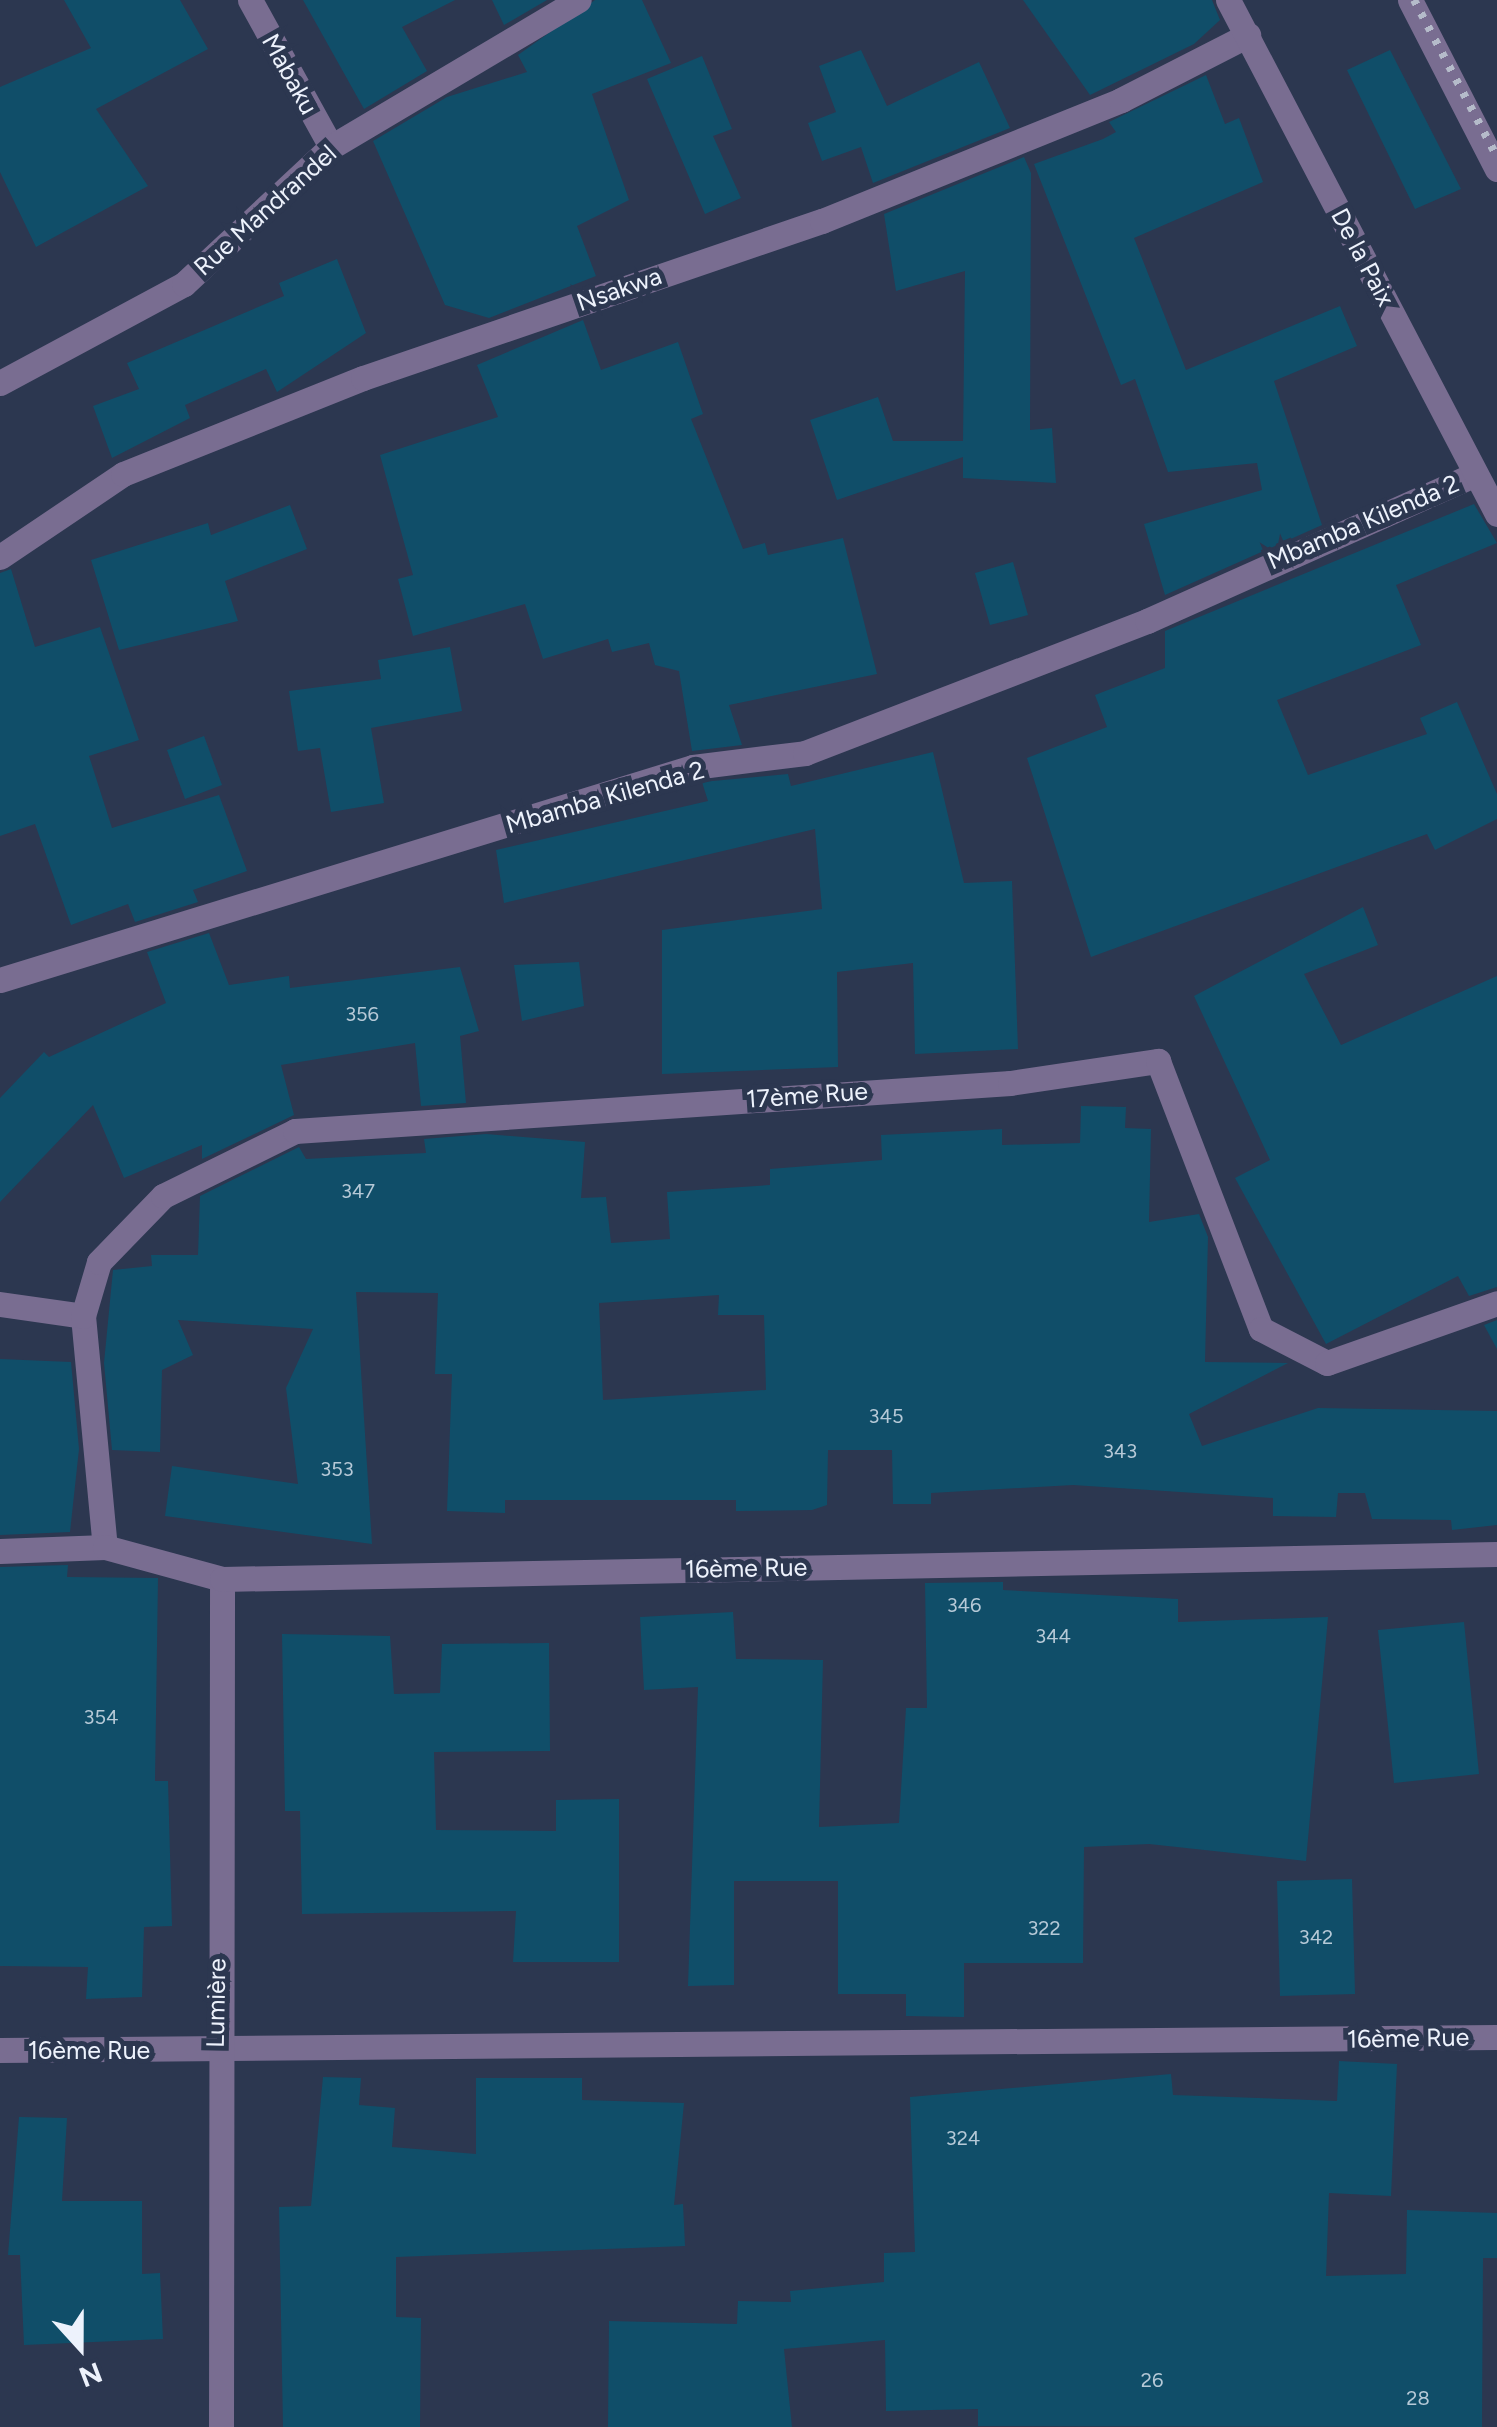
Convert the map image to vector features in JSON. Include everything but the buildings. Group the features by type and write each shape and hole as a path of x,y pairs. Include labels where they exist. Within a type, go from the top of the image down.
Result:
{"street":[{"name":"Mabaku","path":"250,0 331,147"},
{"name":"Rue Mandrandel","path":"0,384 184,284 331,147 579,0"},
{"name":"De la Paix","path":"1228,0 1497,514"},
{"path":"1410,0 1497,169"},
{"name":"Nsakwa","path":"0,557 123,474 363,378 822,221 1121,100 1248,35"},
{"name":"Mbamba Kilenda 2","path":"0,980 693,767 805,753 1147,621 1476,474"},
{"name":"17ème Rue","path":"84,1316 98,1262 163,1196 296,1131 1010,1082 1158,1062 1261,1329 1327,1363 1497,1302"},
{"path":"0,1304 84,1316 106,1547"},
{"name":"16ème Rue","path":"0,1551 106,1547 222,1579 1497,1554"},
{"name":"Lumière","path":"221,2427 215,2050 222,1579"},
{"name":"16ème Rue","path":"0,2050 1497,2037"}],"railway":[{"path":"1414,0 1497,157"}]}
